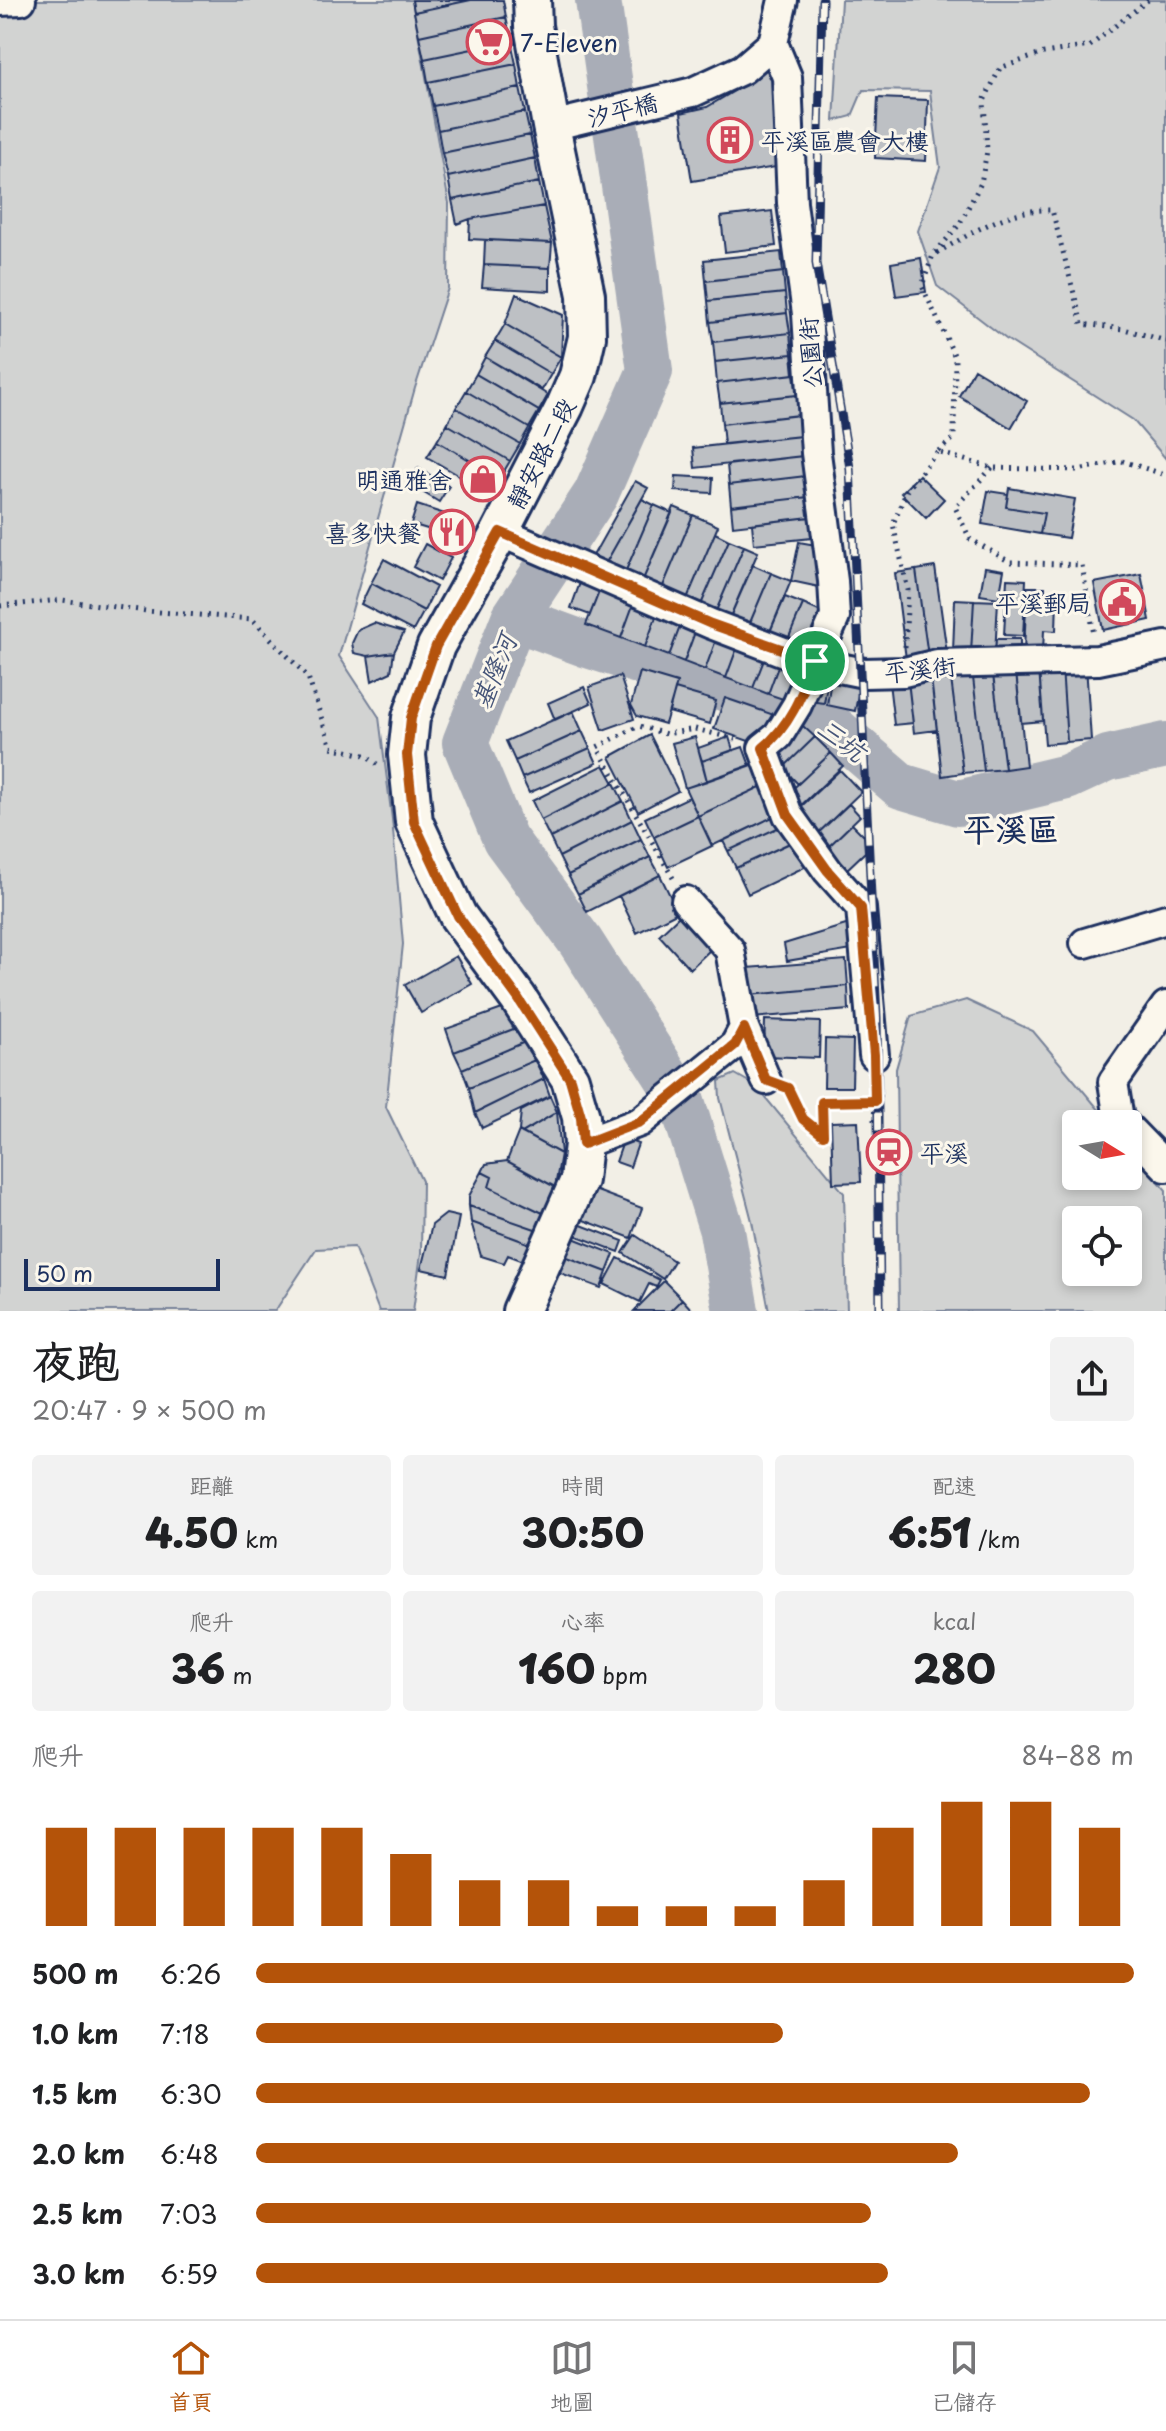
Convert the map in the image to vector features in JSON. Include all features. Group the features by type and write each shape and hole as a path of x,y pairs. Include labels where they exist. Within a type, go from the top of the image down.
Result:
{"main road":[{"name":"靜安路二段","path":"521,1311 579,1180 583,1144 581,1117 570,1079 518,998 458,916 414,822 407,755 411,718 436,646 500,532 578,376 587,337 586,295 551,126 533,26 532,0"}],"street":[{"path":"0,1 21,0"},
{"path":"773,43 783,0"},
{"name":"汐平橋","path":"551,126 693,92 743,69 773,43"},
{"name":"公園街","path":"770,742 797,705 835,617 816,453 807,314 792,203 787,77 773,43"},
{"name":"平溪街","path":"500,532 711,624 815,661 864,673 904,672 937,664 1098,660 1166,646"},
{"path":"770,742 788,815 828,871 861,908 874,1055"},
{"path":"686,901 730,950 744,1028 766,1080"},
{"path":"1085,943 1166,919"},
{"path":"1118,1110 1113,1082 1166,1006"},
{"path":"583,1144 640,1122 735,1045 744,1028"},
{"path":"1142,1142 1166,1167"}],"path":[{"path":"904,672 908,590 893,524 907,490 937,452 954,438 955,357 922,286 933,255 959,225 981,183 987,151 984,101 1000,68 1044,53 1090,46 1148,0"},
{"path":"933,255 994,222 1028,209 1052,210 1082,324 1124,329 1166,341"},
{"path":"937,452 992,468 1078,470 1122,461 1166,475"},
{"path":"992,468 955,507 970,539 1010,562 1082,565 1098,660"},
{"path":"0,606 61,600 146,611 252,619 266,637 308,677 331,747 364,755 378,764 389,756 407,755"},
{"path":"686,901 597,747 639,726 666,734 695,729 770,742"},
{"path":"874,1055 874,1121"},
{"path":"766,1080 788,1088 803,1119 823,1135 822,1102 875,1101"}],"shaded area":[{"path":"0,0 412,0 449,203 448,288 415,388 339,656 379,717 392,819 403,944 386,1107 422,1181 421,1254 413,1311 379,1311 354,1247 316,1249 275,1311 0,1311"},
{"path":"841,0 1166,0 1166,459 1133,420 1006,339 937,286 918,231 940,167 930,91 863,90 852,116 834,121"},
{"path":"966,1000 1033,1031 1099,1110 1062,1110 1062,1190 1142,1190 1142,1162 1166,1190 1166,1311 899,1311 896,1069 911,1016"},
{"path":"735,1074 756,1086 844,1193 847,1311 769,1311 752,1221 720,1098 719,1081"}],"building":[{"path":"412,0 471,0 414,12"},
{"path":"471,0 503,0 506,17 419,36 414,12"},
{"path":"506,17 511,41 424,59 419,36"},
{"path":"511,41 516,64 428,82 424,59"},
{"path":"516,64 520,88 433,106 428,82"},
{"name":"平溪區農會大樓","path":"772,64 776,167 692,181 681,113 707,107"},
{"path":"520,88 525,112 438,130 433,106"},
{"path":"878,98 928,100 926,161 875,158"},
{"path":"525,112 530,135 442,153 438,130"},
{"path":"530,135 535,158 448,177 442,153"},
{"path":"535,158 539,182 452,200 448,177"},
{"path":"539,182 544,206 457,224 452,200"},
{"path":"544,206 552,243 469,239 470,219"},
{"path":"772,211 776,246 725,252 721,217"},
{"path":"485,240 552,243 550,268 484,265"},
{"path":"781,252 783,272 706,281 704,260"},
{"path":"921,258 926,292 896,296 891,263"},
{"path":"484,265 550,268 550,291 482,287"},
{"path":"783,272 785,293 708,301 706,281"},
{"path":"785,293 787,313 710,322 708,301"},
{"path":"516,294 563,315 561,357 505,324"},
{"path":"787,313 790,333 713,342 710,322"},
{"path":"505,324 561,357 551,374 495,341"},
{"path":"790,333 792,354 715,362 713,342"},
{"path":"495,341 551,374 542,390 485,357"},
{"path":"792,354 794,374 717,383 715,362"},
{"path":"485,357 548,395 539,411 476,374"},
{"path":"974,369 1027,401 1011,428 959,396"},
{"path":"476,374 539,411 529,428 466,391"},
{"path":"794,374 797,395 720,403 717,383"},
{"path":"466,391 529,428 520,444 456,408"},
{"path":"797,395 799,415 722,424 720,403"},
{"path":"456,408 520,444 510,461 447,424"},
{"path":"799,415 801,436 724,444 722,424"},
{"path":"447,424 510,461 500,478 437,441"},
{"path":"801,436 803,456 695,468 693,448"},
{"path":"437,441 500,478 491,494 427,457"},
{"path":"803,456 806,476 729,485 727,465"},
{"path":"418,468 449,486 439,502 409,484"},
{"path":"919,475 944,499 926,518 901,493"},
{"path":"676,476 713,478 712,493 675,491"},
{"path":"806,476 808,497 731,506 729,485"},
{"path":"635,481 648,488 603,568 590,561"},
{"path":"1009,488 1075,499 1068,538 1040,534 1044,513 1006,507"},
{"path":"988,491 1008,494 1006,507 1044,513 1040,534 982,524"},
{"path":"808,497 810,517 733,526 731,506"},
{"path":"642,499 654,505 621,582 603,568"},
{"path":"417,505 466,521 460,539 411,524"},
{"path":"654,505 672,513 639,589 621,582"},
{"path":"674,507 693,515 658,598 639,589"},
{"path":"693,515 718,526 683,608 658,598"},
{"path":"810,517 812,538 754,544 752,524"},
{"path":"715,533 729,540 697,614 683,608"},
{"path":"729,540 744,546 713,618 697,614"},
{"path":"799,542 827,547 819,587 791,581"},
{"path":"425,544 451,558 439,581 413,567"},
{"path":"744,546 758,552 727,624 713,618"},
{"path":"384,559 436,587 424,611 371,583"},
{"path":"753,565 771,573 746,632 727,624"},
{"path":"935,567 947,653 928,656 916,570"},
{"path":"985,567 1004,570 999,598 980,595"},
{"path":"916,570 928,656 906,659 895,573"},
{"path":"771,573 791,581 766,641 746,632"},
{"name":"平溪郵局","path":"1141,574 1150,620 1103,630 1094,583"},
{"path":"582,577 602,584 590,615 571,608"},
{"path":"1007,579 1026,580 1023,636 1004,635"},
{"path":"371,583 424,611 413,631 361,604"},
{"path":"602,584 636,597 621,638 586,625"},
{"path":"1027,587 1045,587 1045,599 1057,599 1056,631 1044,630 1043,651 1024,650"},
{"path":"636,597 660,606 645,647 621,638"},
{"path":"785,597 803,604 784,649 766,641"},
{"path":"955,599 974,600 971,653 953,652"},
{"path":"974,600 998,601 995,654 971,653"},
{"path":"803,604 830,616 811,660 784,649"},
{"path":"660,606 684,616 669,656 645,647"},
{"path":"684,616 699,621 684,662 669,656"},
{"path":"699,621 720,629 705,670 684,662"},
{"path":"374,623 404,632 394,652 368,656 354,653 352,643 358,630"},
{"path":"720,629 741,637 726,678 705,670"},
{"path":"741,637 769,647 753,688 726,678"},
{"path":"996,639 1020,639 1020,655 995,654"},
{"path":"769,647 783,653 768,694 753,688"},
{"path":"394,652 391,672 372,681 368,656"},
{"path":"783,653 804,661 789,701 768,694"},
{"path":"1086,665 1091,740 1067,742 1062,667"},
{"path":"992,667 1016,672 1026,766 1005,769"},
{"path":"992,667 1005,769 984,771 972,669"},
{"path":"1062,667 1067,742 1045,744 1039,669"},
{"path":"830,668 824,703 808,701"},
{"path":"930,669 950,671 963,773 942,776"},
{"path":"930,669 937,730 914,733 907,672"},
{"path":"972,669 984,771 963,773 950,671"},
{"path":"1039,669 1043,721 1021,723 1016,672"},
{"path":"640,672 677,683 665,724 637,716 631,705"},
{"path":"907,672 913,723 894,725 888,674"},
{"path":"832,673 861,678 855,711 827,705"},
{"path":"620,676 634,719 603,730 589,687"},
{"path":"584,687 591,703 555,720 548,703"},
{"path":"675,689 716,701 710,724 669,712"},
{"path":"725,698 774,715 763,746 714,729"},
{"path":"573,711 582,731 515,761 506,741"},
{"path":"793,717 815,737 783,768 771,750"},
{"path":"582,731 590,748 522,778 515,761"},
{"path":"650,735 678,791 638,812 610,757"},
{"path":"695,737 707,781 685,788 672,743"},
{"path":"729,737 733,750 702,761 698,748"},
{"path":"815,737 831,753 798,784 783,768"},
{"path":"743,747 750,766 707,781 702,761"},
{"path":"590,748 597,763 529,793 522,778"},
{"path":"831,753 843,766 795,811 783,798"},
{"path":"759,762 769,783 698,816 685,788"},
{"path":"604,765 614,783 541,820 532,801"},
{"path":"840,770 861,792 812,839 791,816"},
{"path":"614,783 623,801 550,838 541,820"},
{"path":"769,783 783,812 712,846 698,816"},
{"path":"689,797 698,816 654,837 645,818"},
{"path":"623,801 632,820 559,857 550,838"},
{"path":"849,804 860,816 824,851 812,839"},
{"path":"783,812 788,823 728,851 723,841"},
{"path":"698,816 712,846 668,867 654,837"},
{"path":"632,820 641,839 568,875 559,857"},
{"path":"788,823 796,840 736,868 728,851"},
{"path":"852,824 864,836 865,852 844,872 824,851"},
{"path":"801,838 813,863 748,894 736,868"},
{"path":"641,839 650,857 578,894 568,875"},
{"path":"650,857 660,875 587,912 578,894"},
{"path":"660,875 678,912 637,933 619,896"},
{"path":"679,916 710,950 690,969 659,935"},
{"path":"849,924 852,950 787,961 784,944"},
{"path":"456,956 472,984 421,1013 405,985"},
{"path":"846,960 848,986 749,995 747,968"},
{"path":"848,986 849,1010 751,1018 749,995"},
{"path":"505,1008 516,1028 454,1052 446,1029"},
{"path":"765,1020 820,1022 819,1058 764,1056"},
{"path":"516,1028 525,1042 462,1069 454,1052"},
{"path":"825,1039 853,1040 852,1087 824,1087"},
{"path":"525,1042 535,1060 469,1088 462,1069"},
{"path":"535,1060 544,1079 475,1113 469,1088"},
{"path":"544,1079 550,1096 482,1128 475,1113"},
{"path":"550,1096 557,1112 522,1133 519,1131 521,1111"},
{"path":"557,1112 561,1154 522,1133"},
{"name":"平溪","path":"858,1121 861,1182 833,1183 831,1122"},
{"path":"519,1131 561,1154 555,1187 507,1161"},
{"path":"624,1139 638,1144 630,1167 616,1162"},
{"path":"507,1161 555,1187 545,1214 489,1187 492,1177 482,1172 486,1164"},
{"path":"482,1172 492,1177 489,1187 545,1214 538,1230 469,1206 469,1196"},
{"path":"589,1188 642,1208 631,1238 578,1218"},
{"path":"469,1206 538,1230 533,1245 471,1222"},
{"path":"446,1214 459,1217 448,1275 421,1269 432,1225"},
{"path":"471,1222 533,1245 526,1262 508,1255 504,1263 481,1256"},
{"path":"576,1223 623,1241 619,1252 572,1234"},
{"path":"635,1235 674,1261 663,1279 623,1253"},
{"path":"568,1236 614,1254 607,1272 562,1255"},
{"path":"562,1255 607,1272 601,1288 555,1271"},
{"path":"618,1258 660,1280 656,1287 649,1284 640,1302 604,1284"},
{"path":"664,1281 682,1299 670,1311 634,1311"},
{"path":"682,1299 693,1311 670,1311"}],"waterway":[{"name":"基隆河","path":"598,0 650,371 596,494 514,618 465,743 505,839 580,941 681,1099 722,1231 736,1311"},
{"name":"三坑","path":"514,618 585,644 824,720 901,786 958,803 1067,777 1108,758 1166,745"}],"railway":[{"path":"822,0 816,263 850,468 877,1018 880,1311"}],"place":[{"name":"7-Eleven","path":"489,42"},
{"name":"平溪區農會大樓","path":"730,140"},
{"name":"明通雅舍","path":"483,479"},
{"name":"喜多快餐","path":"452,532"},
{"name":"平溪郵局","path":"1122,602"},
{"name":"平溪","path":"889,1152"}],"district":[{"name":"平溪區","path":"1011,828"}],"route":[{"path":"500,532 711,624 810,662 815,661 797,705 778,736 763,748 788,815 828,871 861,908 875,1101 822,1102 823,1135 803,1119 788,1088 766,1080 744,1028 735,1045 640,1122 583,1144 581,1117 570,1079 518,998 458,916 414,822 407,755 411,718 436,646 500,532"}]}
